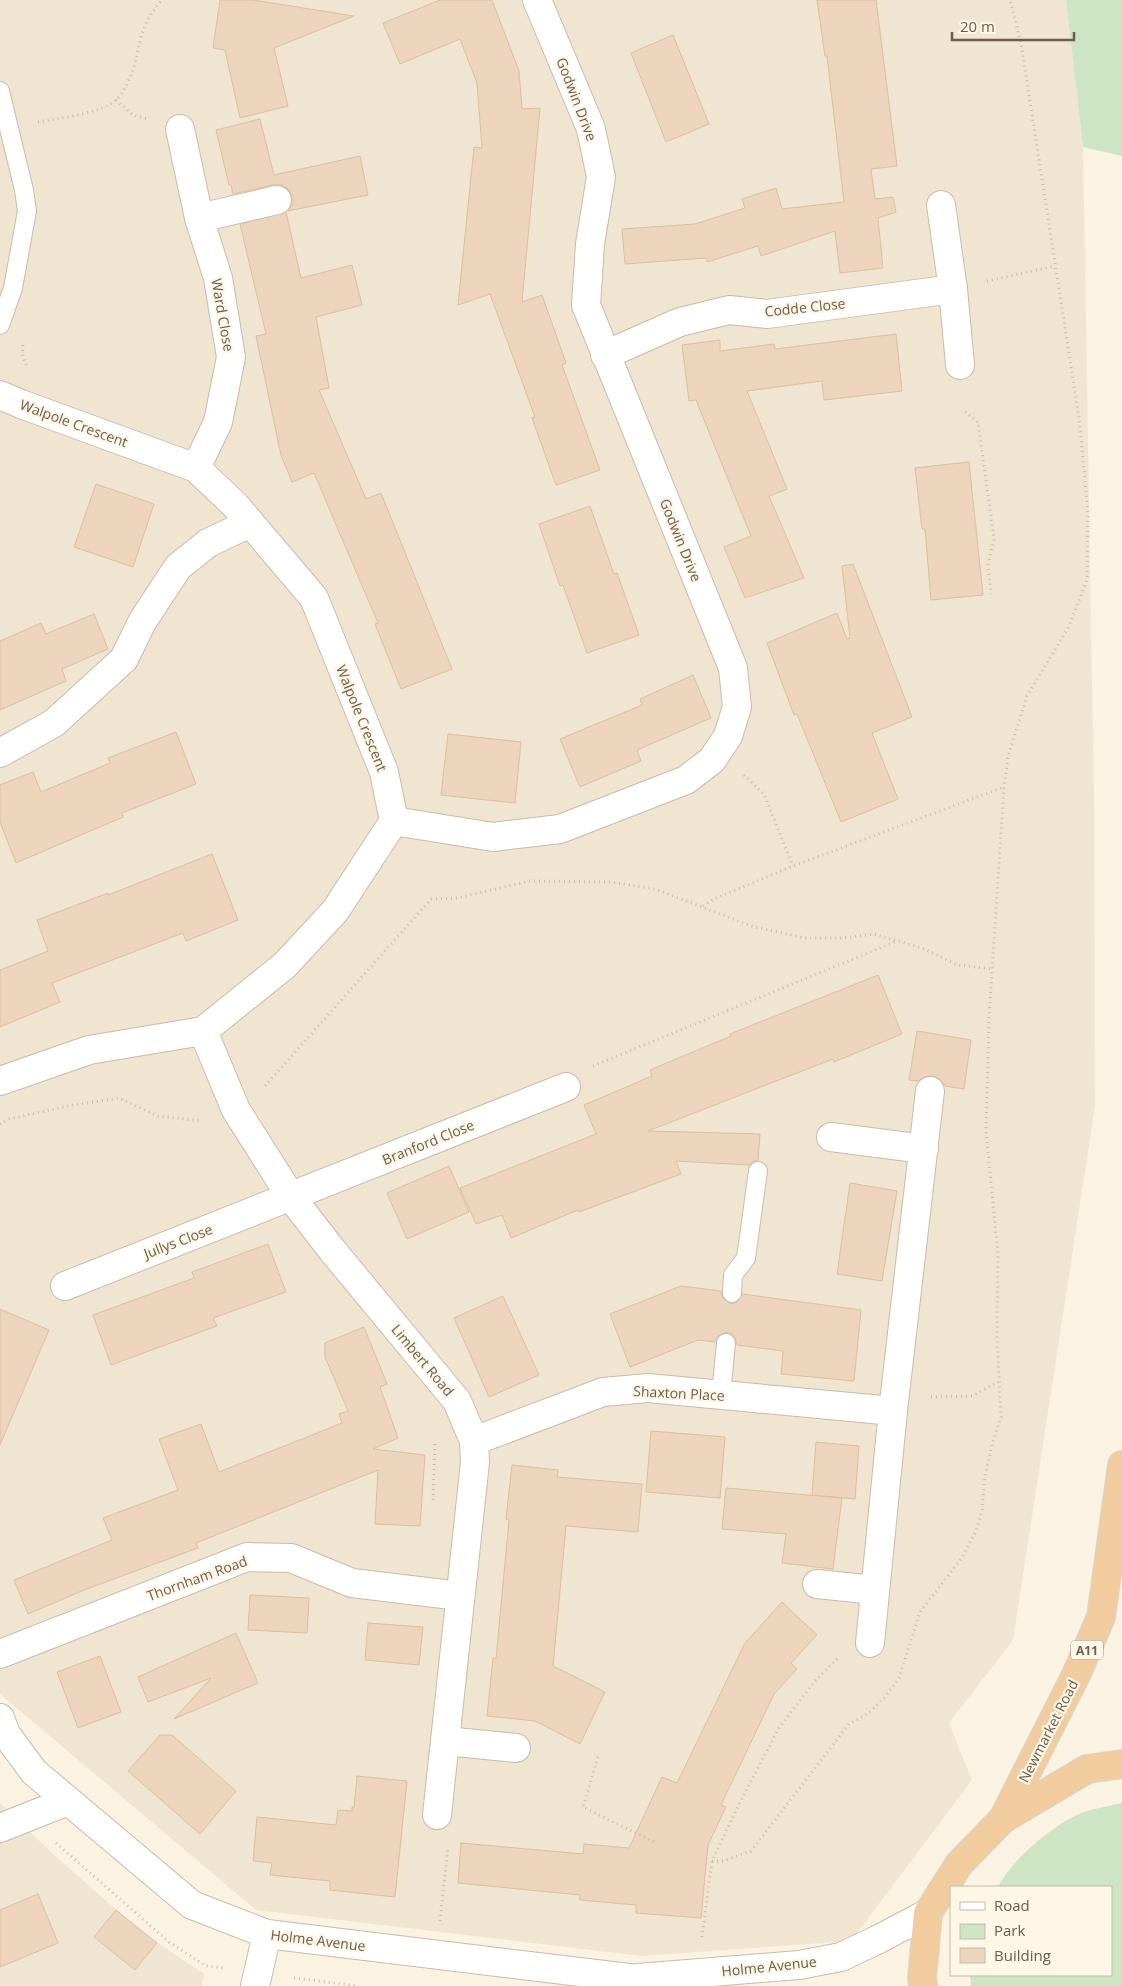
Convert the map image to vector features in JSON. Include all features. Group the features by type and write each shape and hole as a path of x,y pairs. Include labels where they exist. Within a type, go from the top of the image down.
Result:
{"highway":[{"name":"Newmarket Road","path":"1004,1819 1076,1675 1101,1616 1122,1465"},
{"name":"Newmarket Road","path":"923,1986 922,1978 928,1912 959,1864 1004,1819 1087,1769 1122,1764"}],"street":[{"name":"Godwin Drive","path":"394,821 493,837 560,829 686,780 712,760 728,736 737,707 733,668 586,305 590,244 601,178 591,129 537,0"},
{"name":"Ward Close","path":"180,129 199,218 218,278 231,357 218,422 196,468"},
{"path":"199,218 277,200"},
{"path":"941,205 953,289 960,365"},
{"name":"Codde Close","path":"605,355 680,322 729,310 767,314 953,289"},
{"name":"Walpole Crescent","path":"10,400 196,468 236,506 314,598 384,772 394,821"},
{"path":"0,753 54,723 124,659 142,622 178,567 208,542 250,523"},
{"path":"0,1081 89,1050 203,1031 285,965 335,911 394,821"},
{"name":"Limbert Road","path":"203,1031 236,1110 291,1197 332,1250 457,1401 474,1441 475,1462 437,1815"},
{"name":"Branford Close","path":"291,1197 566,1087"},
{"path":"858,1647 875,1590 893,1411 930,1091"},
{"path":"831,1137 924,1148"},
{"name":"Jullys Close","path":"65,1286 291,1197"},
{"name":"Shaxton Place","path":"474,1441 603,1392 648,1388 893,1411"},
{"name":"Thornham Road","path":"0,1654 247,1557 291,1558 352,1583 460,1596"},
{"path":"817,1584 875,1590"},
{"name":"Holme Avenue","path":"0,1718 6,1734 34,1772 192,1905 267,1934 629,1978 658,1986"},
{"path":"445,1741 516,1748"},
{"path":"0,1828 68,1800"},
{"name":"Holme Avenue","path":"629,1978 799,1965 841,1957 928,1912"},
{"path":"255,1986 267,1934"}],"lane":[{"path":"0,92 24,190 27,211 13,288 0,325"},
{"path":"732,1293 733,1275 746,1258 758,1171"},
{"path":"721,1395 726,1343"}],"path":[{"path":"8,128 93,111 116,100 134,70 141,32 154,9 162,0"},
{"path":"712,1861 722,1861 751,1851 850,1724 870,1713 899,1678 920,1612 960,1559 976,1531 982,1511 985,1476 1001,1417 998,1382 998,1254 986,1132 989,1019 1004,787 1008,756 1027,696 1068,628 1087,580 1088,512 1080,418 1021,43 1010,0"},
{"path":"953,289 1055,266"},
{"path":"10,400 30,374 22,354 23,344"},
{"path":"965,412 978,422 980,432 994,539 988,564 991,594"},
{"path":"712,760 740,772 764,794 793,866"},
{"path":"702,906 714,899 793,866 1004,787"},
{"path":"0,1124 9,1119 68,1106 119,1098 158,1116 203,1122 236,1110 259,1093 431,899 457,898 530,881 610,882 655,889 752,926 805,938 843,938 874,934 922,948 958,965 993,970"},
{"path":"566,1087 566,1077 897,941"},
{"path":"922,1396 939,1398 972,1396 998,1382"},
{"path":"702,1940 712,1861 741,1800 779,1728 814,1682 858,1647"},
{"path":"598,1757 583,1807 656,1843"},
{"path":"437,1815 450,1825 438,1954"}],"shaded area":[{"path":"0,0 1066,0 1083,147 1094,801 1095,1106 1013,1640 949,1723 972,1780 851,1941 641,1956 256,1910 0,1694"},
{"path":"0,1803 54,1855 143,1933 204,1974 202,1986 0,1986"}],"green space":[{"path":"1066,0 1122,0 1122,156 1083,147"},
{"path":"1122,1803 1122,1986 971,1986 970,1976 1112,1976 1112,1886 999,1886 1013,1865 1035,1843 1060,1824 1084,1812"}],"building":[{"path":"220,0 253,0 354,16 274,48 288,106 240,118 225,50 213,48"},
{"path":"440,0 492,0 519,71 522,109 540,108 522,302 542,295 566,363 562,365 600,470 556,485 532,418 535,417 490,294 458,305 474,147 482,148 477,83 460,39 400,64 383,23"},
{"path":"817,0 876,0 897,166 871,169 875,199 893,197 896,212 878,218 883,268 840,273 835,231 761,256 758,246 707,262 706,258 625,264 622,229 695,224 745,208 742,199 776,188 782,209 844,202 827,56 825,56"},
{"path":"673,35 709,124 666,142 631,53"},
{"path":"260,119 274,175 360,156 368,195 288,211 292,205 292,197 289,190 282,185 273,185 233,194 231,185 229,185 216,130"},
{"path":"286,212 301,278 352,265 362,305 316,317 329,388 319,390 366,499 381,493 452,669 401,689 375,624 378,623 314,473 292,482 281,455 256,336 266,334 240,224"},
{"path":"896,334 902,391 824,400 822,381 747,391 787,489 769,496 804,578 745,598 724,547 751,536 696,400 689,401 682,345 720,340 720,351 774,344 775,349"},
{"path":"969,462 983,595 931,600 925,529 922,529 915,468"},
{"path":"96,484 154,504 133,567 74,547"},
{"path":"590,506 614,574 617,573 639,635 587,653 563,585 560,586 539,524"},
{"path":"853,564 912,717 872,733 898,799 841,822 797,714 794,715 767,643 837,613 847,639 850,638 842,566"},
{"path":"94,614 108,649 62,669 66,681 0,710 0,641 41,623 46,634"},
{"path":"693,675 711,718 637,750 641,761 580,787 560,739 642,705 640,699"},
{"path":"176,732 196,784 122,813 123,817 16,863 0,822 0,785 33,772 41,792 110,763 108,758"},
{"path":"448,734 521,742 515,803 441,795"},
{"path":"212,854 238,920 186,941 183,933 52,983 60,1002 0,1027 0,970 48,951 37,920 108,893 108,895"},
{"path":"878,975 902,1034 834,1062 833,1059 648,1131 760,1134 758,1161 754,1161 749,1165 676,1161 681,1174 579,1212 578,1210 511,1238 502,1215 476,1224 460,1188 596,1134 584,1105 652,1076 650,1070 731,1036 730,1034"},
{"path":"917,1031 971,1040 964,1089 945,1086 940,1079 932,1076 924,1077 918,1081 909,1080"},
{"path":"449,1166 469,1212 407,1239 387,1193"},
{"path":"850,1183 897,1191 882,1281 837,1274"},
{"path":"268,1244 286,1292 213,1318 217,1326 111,1365 93,1315 194,1278 192,1272"},
{"path":"681,1286 721,1291 723,1298 731,1304 737,1302 742,1294 861,1310 854,1381 781,1374 783,1351 737,1345 732,1334 727,1332 718,1336 715,1342 698,1340 630,1367 610,1314"},
{"path":"503,1296 539,1375 489,1397 454,1318"},
{"path":"0,1309 49,1330 0,1445"},
{"path":"364,1327 387,1384 380,1387 398,1438 373,1449 425,1455 420,1526 375,1524 378,1470 196,1543 198,1548 84,1590 28,1614 14,1580 112,1540 103,1518 178,1490 159,1439 201,1424 219,1472 342,1423 339,1414 348,1411 325,1357 325,1343"},
{"path":"651,1431 725,1437 720,1498 646,1492"},
{"path":"816,1442 859,1446 855,1499 812,1495"},
{"path":"512,1465 558,1470 557,1477 642,1484 638,1532 566,1526 553,1666 605,1692 580,1744 535,1721 487,1716 493,1658 496,1659 509,1520 506,1519"},
{"path":"726,1488 842,1498 833,1569 782,1563 786,1534 722,1529"},
{"path":"250,1595 309,1598 307,1633 248,1630"},
{"path":"782,1602 817,1635 791,1663 797,1669 774,1694 721,1805 726,1807 708,1845 701,1918 636,1913 636,1905 580,1900 580,1895 458,1883 461,1843 583,1854 584,1844 629,1848 662,1777 677,1783 745,1643"},
{"path":"368,1623 423,1627 419,1665 365,1660"},
{"path":"236,1633 258,1683 174,1719 211,1678 148,1702 138,1677"},
{"path":"100,1656 121,1712 78,1728 57,1672"},
{"path":"160,1735 172,1735 236,1791 200,1834 128,1771"},
{"path":"357,1776 407,1781 395,1897 330,1890 330,1881 270,1875 272,1863 253,1861 257,1817 336,1825 338,1810 352,1811 352,1807 354,1807"},
{"path":"38,1894 58,1943 0,1967 0,1910"},
{"path":"116,1910 157,1943 135,1970 94,1937"}]}
